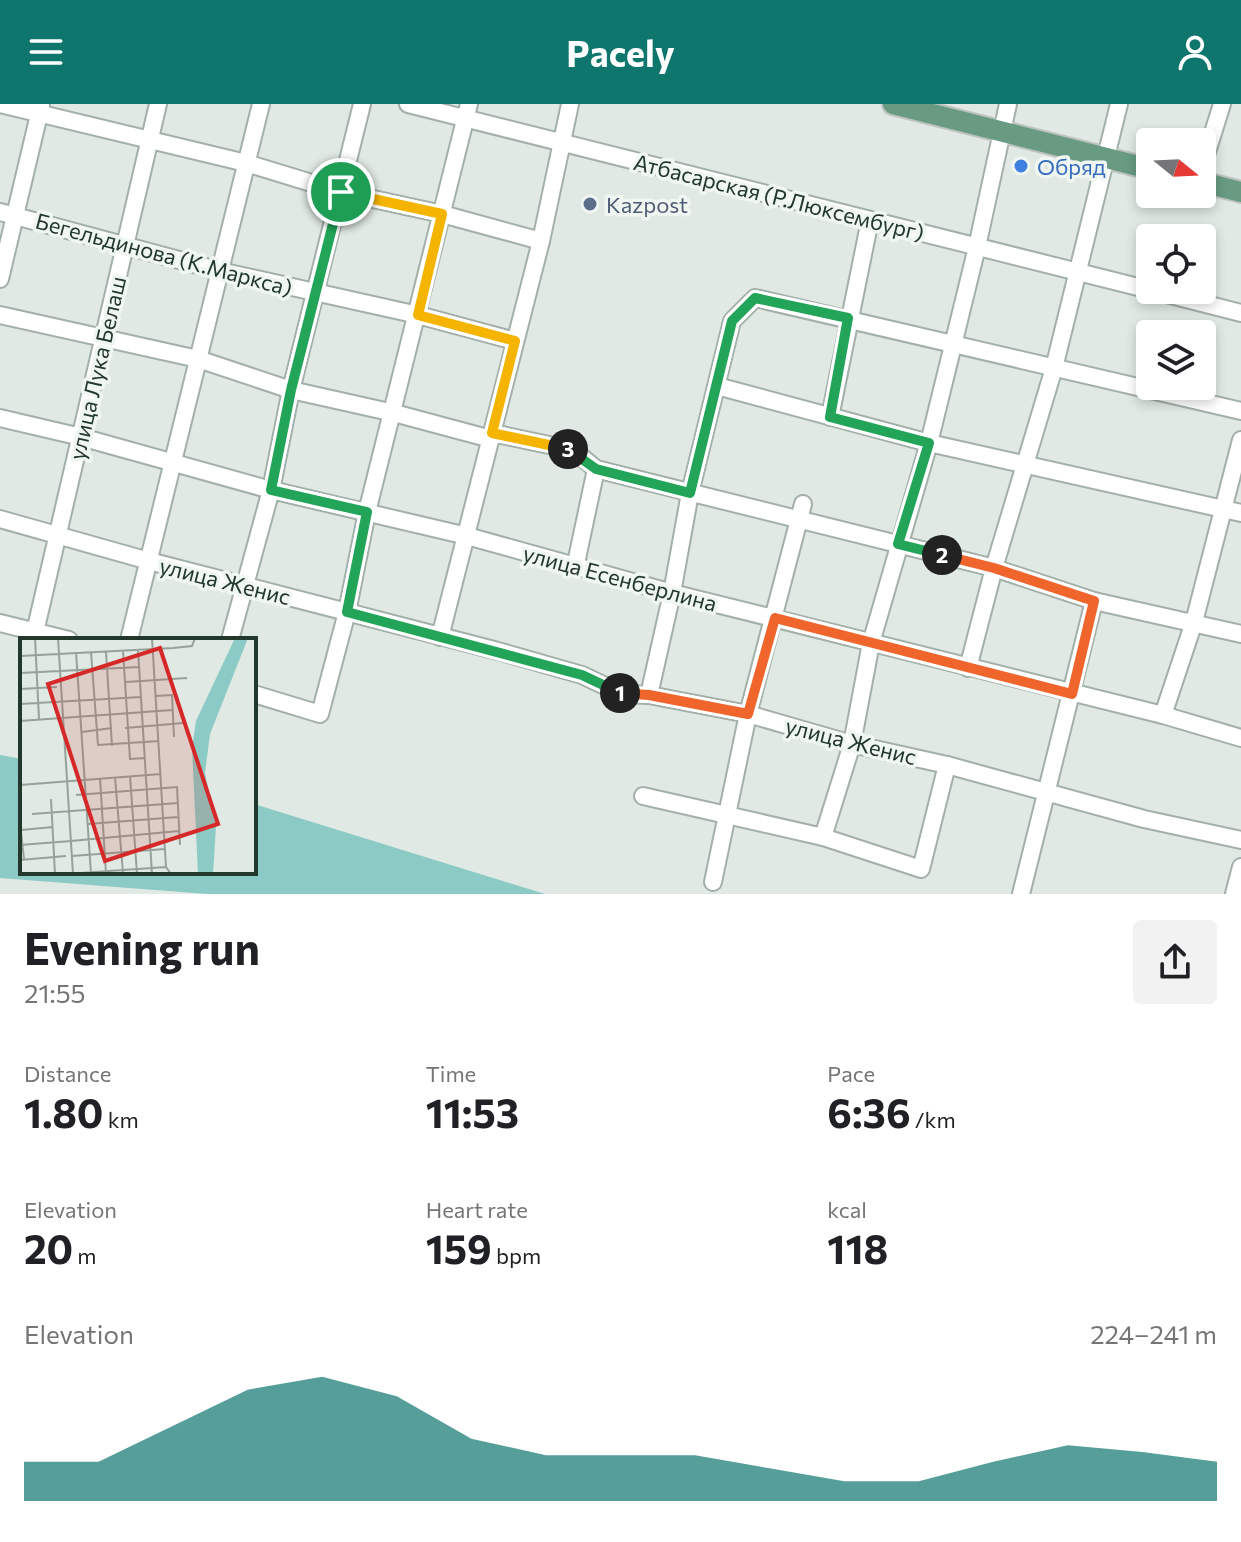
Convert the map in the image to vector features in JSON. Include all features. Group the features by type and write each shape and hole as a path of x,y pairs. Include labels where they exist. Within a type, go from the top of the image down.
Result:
{"main road":[{"path":"893,104 1136,165"},
{"path":"1216,186 1241,192"}],"street":[{"path":"0,104 40,109 246,163 341,192 442,214 541,241"},
{"name":"улица Лука Белаш","path":"35,632 158,104"},
{"path":"130,638 261,104"},
{"path":"231,638 271,490 291,390 362,104"},
{"name":"Атбасарская (Р.Люксембург)","path":"408,104 468,111 561,142 1136,286"},
{"path":"440,637 541,241 570,104"},
{"path":"823,837 852,744 871,643 929,443 1008,104"},
{"path":"968,668 994,568 1054,368 1119,104"},
{"path":"1214,128 1222,104"},
{"path":"0,279 8,213 40,109"},
{"path":"256,695 320,714 347,612 367,512 468,111"},
{"name":"Бегельдинова (К.Маркса)","path":"8,213 220,271 418,315 515,341"},
{"path":"830,417 870,220"},
{"path":"649,695 690,493 732,321 755,298 1241,411"},
{"name":"Атбасарская (Р.Люксембург)","path":"1205,304 1241,313"},
{"path":"0,315 198,359 291,390 491,436 573,450 596,469 690,493 802,512 898,544 994,568 1094,601 1241,634"},
{"path":"717,386 929,443 1241,513"},
{"name":"улица Есенберлина","path":"0,418 81,437 271,490 467,536 672,593 1163,715 1241,738"},
{"path":"1163,715 1194,622 1241,440"},
{"path":"575,568 596,469"},
{"path":"713,882 748,714 802,512"},
{"name":"улица Женис","path":"0,519 582,675 622,694 649,695 748,714 1144,819 1241,840"},
{"path":"1021,894 1094,601"},
{"path":"0,623 60,638"},
{"path":"643,796 823,837 921,869 947,765"},
{"path":"1234,894 1241,867"}],"water":[{"path":"0,755 20,759 20,874 256,874 256,805 545,894 207,894 0,878"}],"place":[{"name":"Обряд","path":"1021,166"},
{"name":"Kazpost","path":"590,204"}],"route":[{"path":"341,192 442,214 418,315 515,341 492,433 573,450 596,469 690,493 732,321 755,298 848,318 830,417 929,443 898,544 994,568 1094,601 1072,694 775,618 748,714 649,695 622,694 582,675 347,612 367,512 271,490 291,390 341,192"}]}
